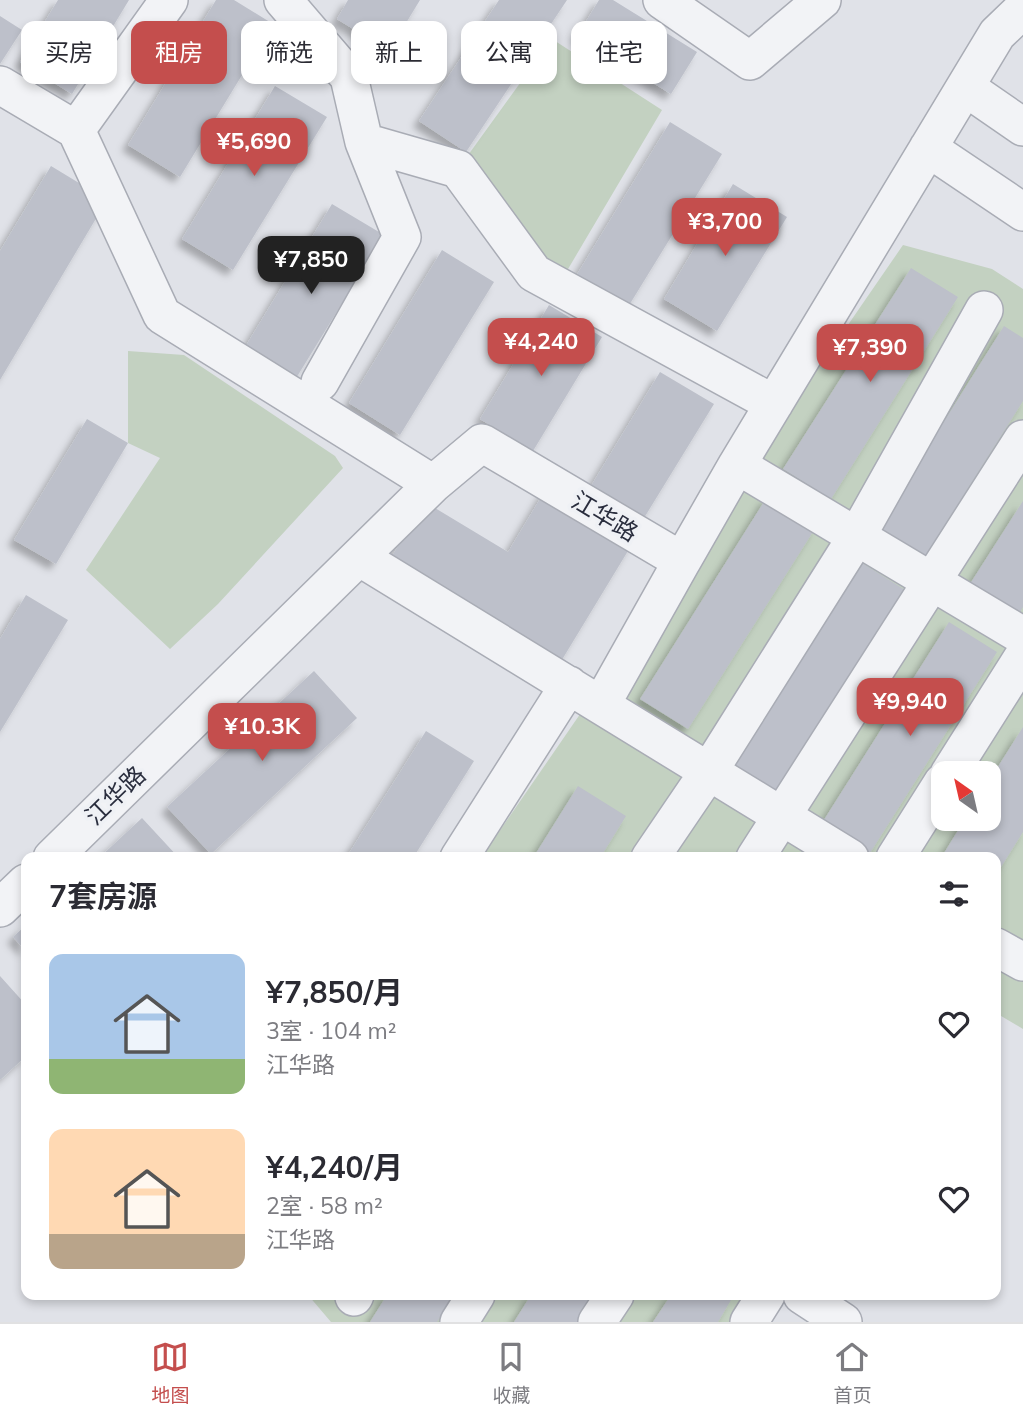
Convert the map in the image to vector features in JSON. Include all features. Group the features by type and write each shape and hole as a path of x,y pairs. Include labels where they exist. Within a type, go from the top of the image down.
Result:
{"street":[{"path":"76,130 169,0"},
{"path":"283,0 349,77 364,142 402,237 320,382"},
{"path":"662,0 750,61 822,0"},
{"path":"601,705 737,465 997,34 1023,9"},
{"path":"0,85 76,130 162,315 433,484"},
{"path":"965,87 1023,127"},
{"path":"364,142 458,169 534,273 774,404"},
{"path":"928,148 1023,212"},
{"path":"654,852 709,771 857,536 984,310"},
{"path":"759,852 1023,439"},
{"name":"江华路","path":"58,852 433,484 482,443 682,561"},
{"path":"737,465 1023,636"},
{"path":"359,557 840,852"},
{"path":"956,761 1023,657"},
{"path":"463,852 569,685"},
{"path":"899,852 931,801"},
{"path":"0,908 21,888"},
{"path":"1001,950 1023,962"},
{"path":"458,1322 473,1300"},
{"path":"597,1322 612,1300"},
{"path":"749,1322 763,1300"},
{"path":"810,1300 844,1322"}],"green space":[{"path":"557,42 571,51 571,84 622,84 662,110 558,286 458,169 519,84 557,84"},
{"path":"903,245 992,269 1023,289 1023,1029 1001,1016 1001,852 485,852"},
{"path":"128,351 184,355 335,456 343,468 218,604 170,649 86,570 160,458 128,443"},
{"path":"312,1300 765,1300 753,1322 331,1322"}],"building":[{"path":"58,0 129,0 116,21 45,21"},
{"path":"216,0 234,0 268,21 241,21 241,77 180,177 128,145 165,84 227,84 227,21 203,21"},
{"path":"348,0 420,0 407,21 351,21 351,28 337,19"},
{"path":"499,0 567,0 553,21 485,21"},
{"path":"599,0 613,0 647,21 586,21"},
{"path":"0,16 21,32 0,64"},
{"path":"667,33 697,52 671,94 655,84 667,84"},
{"path":"461,57 461,84 511,84 466,152 419,121 443,84 447,84 447,79"},
{"path":"56,84 78,84 72,94"},
{"path":"275,86 327,117 233,270 182,239"},
{"path":"670,122 722,154 628,307 576,276"},
{"path":"51,166 107,200 0,380 0,251"},
{"path":"733,184 787,217 717,331 664,299"},
{"path":"332,204 384,235 290,388 239,357"},
{"path":"442,250 494,282 400,435 349,403"},
{"path":"911,268 958,297 831,499 783,469"},
{"path":"549,305 602,337 533,451 480,419"},
{"path":"1004,326 1023,338 1023,401 924,558 877,528"},
{"path":"660,372 714,404 644,518 591,486"},
{"path":"87,419 128,443 56,564 14,540"},
{"path":"546,489 634,541 560,663 389,561 425,502 508,552"},
{"path":"767,497 816,527 688,729 640,699"},
{"path":"1023,501 1023,607 1017,617 968,587"},
{"path":"862,563 910,593 782,795 735,765"},
{"path":"26,595 68,620 0,732 0,639"},
{"path":"949,622 997,652 871,852 822,823"},
{"path":"314,671 357,718 213,852 209,852 167,807"},
{"path":"1023,727 1023,832 1001,867 1001,852 945,852 958,831 1001,831 1001,762"},
{"path":"426,731 474,761 417,852 350,852"},
{"path":"578,786 626,816 604,852 537,852"},
{"path":"142,818 173,852 105,852"},
{"path":"21,930 21,946 13,937"},
{"path":"0,976 21,999 21,1061 0,1080"},
{"path":"384,1300 451,1300 437,1322 370,1322"},
{"path":"528,1300 591,1300 577,1322 514,1322"},
{"path":"668,1300 731,1300 718,1322 653,1322"}]}
